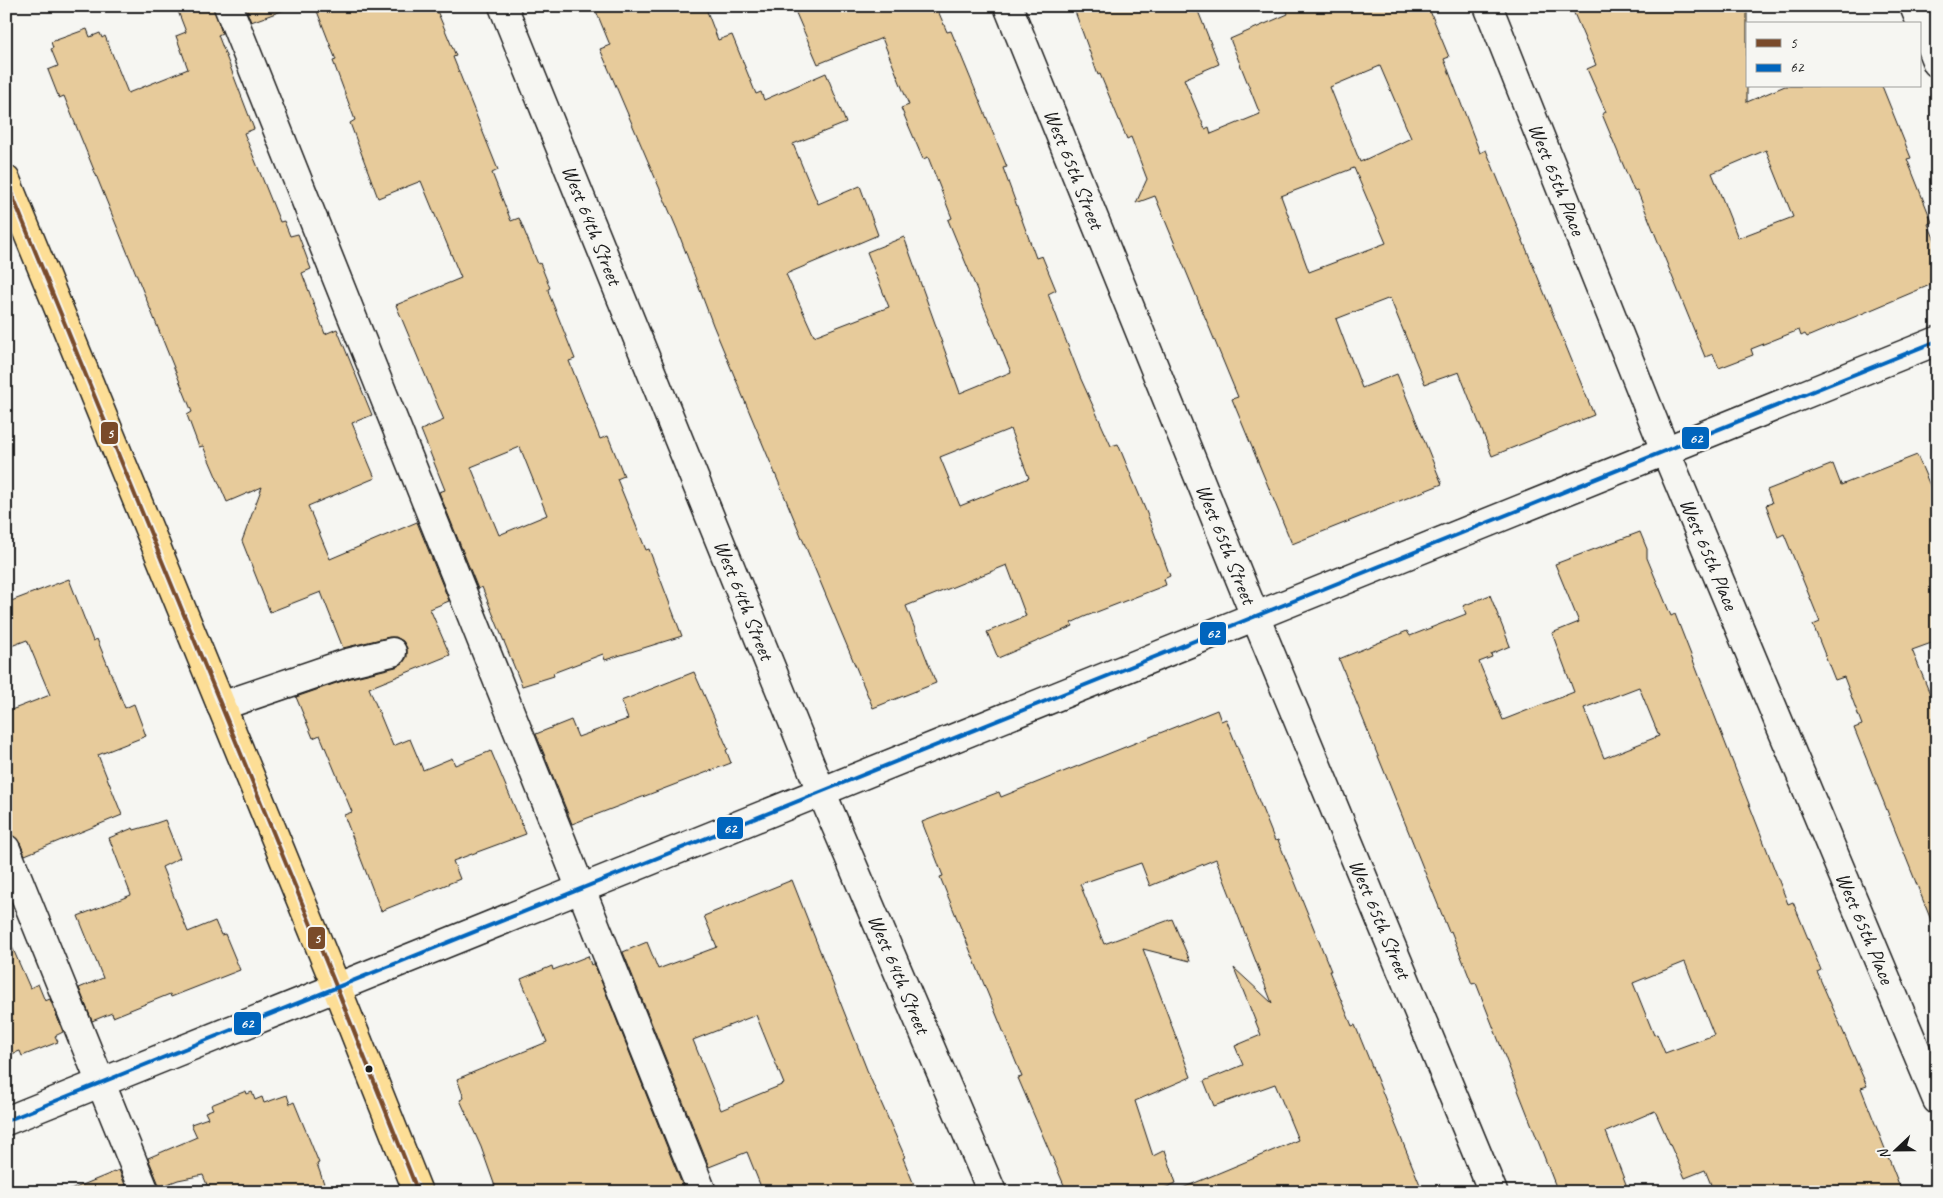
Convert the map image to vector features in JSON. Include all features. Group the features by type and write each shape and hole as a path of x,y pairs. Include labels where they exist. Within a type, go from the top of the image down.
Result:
{"main road":[{"path":"6,180 336,986 418,1192"}],"street":[{"path":"228,6 702,1192"},
{"name":"West 64th Street","path":"503,6 821,791 992,1192"},
{"name":"West 65th Street","path":"1008,6 1255,616 1493,1192"},
{"name":"West 65th Place","path":"1488,6 1665,450 1937,1100"},
{"path":"1914,6 1937,63"},
{"path":"6,1121 336,986 1937,341"},
{"path":"221,706 348,663 392,652"},
{"path":"6,849 145,1192"}],"building":[{"path":"176,6 213,6 222,33 218,35 254,129 244,133 280,222 284,221 290,236 298,234 311,269 302,273 325,334 337,329 372,415 352,423 375,478 308,506 330,559 417,522 449,601 430,609 450,655 369,688 393,746 410,739 423,770 452,758 455,765 491,751 526,834 453,861 460,879 381,911 344,815 352,812 320,735 313,738 296,697 351,678 396,667 403,663 407,657 407,648 403,641 396,637 389,637 343,648 321,592 270,612 242,541 262,487 227,502 203,446 199,447 187,415 192,412 64,96 59,98 48,70 58,66 51,49 53,48 51,42 87,29 90,37 100,33 102,38 105,36 128,93 188,69 176,36 186,32"},
{"path":"245,6 287,6 287,9 251,22"},
{"path":"315,6 435,6 456,56 453,57 498,170 492,173 511,221 519,218 538,264 540,263 550,288 548,289 549,294 575,359 569,361 600,439 608,436 624,476 617,479 646,550 649,549 682,636 605,660 603,654 553,673 554,676 522,686 482,587 478,589 439,492 445,490 421,430 444,420 396,305 461,278 421,181 378,198 350,123 355,120 333,61 336,60","holes":["520,447 547,515 499,535 471,467"]},
{"path":"594,6 705,6 718,40 732,35 756,94 761,92 764,100 826,73 846,123 793,144 818,204 860,186 878,235 786,274 814,336 889,307 867,252 904,237 960,393 1011,372 948,220 952,218 928,157 923,159 901,108 909,105 882,38 818,64 796,13 812,6 936,6 947,32 951,31 1007,167 1003,168 1036,258 1042,256 1056,290 1048,294 1080,377 1111,446 1118,444 1148,516 1170,576 1164,579 1166,585 1084,617 1071,623 1073,626 998,658 987,632 1026,616 1007,565 906,606 936,683 873,708 713,325 677,229 600,49 610,45","holes":["1010,429 1029,478 960,506 940,457"]},
{"path":"1073,6 1196,6 1219,64 1184,79 1205,129 1209,127 1211,134 1260,114 1230,39 1288,14 1285,6 1428,6 1449,57 1444,59 1480,153 1486,150 1594,415 1492,456 1459,372 1425,384 1390,298 1336,319 1362,388 1397,374 1442,484 1292,544 1232,399 1238,397 1155,196 1136,203 1147,179 1131,137 1127,139 1100,74 1098,75","holes":["1380,66 1411,138 1360,162 1330,87","1354,168 1386,243 1309,272 1281,196"]},
{"path":"1571,6 1747,6 1747,102 1780,88 1883,88 1911,158 1907,159 1932,222 1928,224 1937,245 1937,282 1807,337 1805,334 1801,336 1799,330 1751,349 1753,355 1719,368 1713,354 1705,357 1637,190 1634,191 1602,114 1606,112 1587,69 1596,65","holes":["1766,150 1793,217 1738,238 1712,173"]},
{"path":"1917,455 1931,488 1937,485 1937,641 1912,650 1937,711 1935,930 1854,728 1862,725 1844,677 1835,680 1813,625 1820,622 1784,534 1778,537 1766,505 1772,503 1767,490 1833,464 1841,485"},
{"path":"1640,532 1647,549 1647,558 1671,616 1675,614 1788,904 1793,902 1821,970 1817,972 1867,1086 1861,1088 1902,1192 1714,1192 1705,1170 1685,1178 1655,1111 1606,1132 1629,1192 1558,1192 1476,983 1472,984 1451,931 1449,932 1339,659 1407,631 1410,636 1466,614 1463,606 1490,595 1510,646 1491,654 1492,657 1479,662 1503,720 1574,692 1552,633 1579,622 1555,564","holes":["1639,687 1659,736 1604,758 1584,708","1685,962 1714,1035 1665,1053 1657,1034 1654,1035 1633,983"]},
{"path":"69,579 93,641 97,639 125,708 134,704 146,736 98,755 122,815 25,855 20,843 12,835 6,820 6,712 50,695 27,640 6,648 6,603"},
{"path":"694,672 728,749 726,750 731,763 572,824 536,734 571,720 578,737 628,719 621,701"},
{"path":"1217,710 1221,721 1226,719 1275,841 1278,840 1331,971 1329,971 1352,1026 1355,1025 1423,1192 1173,1192 1298,1140 1275,1084 1214,1106 1204,1081 1243,1065 1235,1046 1261,1035 1234,968 1272,1003 1216,859 1150,886 1141,863 1080,884 1104,944 1172,919 1190,961 1143,949 1191,1077 1135,1101 1153,1156 1165,1150 1176,1183 1156,1192 1067,1192 1018,1078 1022,1077 940,877 943,876 922,822 999,792 1001,797"},
{"path":"165,820 180,858 162,867 188,932 215,921 221,935 225,934 240,970 171,997 170,994 113,1017 112,1013 92,1021 79,988 103,978 78,916 131,895 109,838 133,828 134,830"},
{"path":"792,880 869,1075 905,1157 903,1158 917,1192 763,1192 747,1152 709,1167 623,952 647,942 658,969 717,947 704,916","holes":["756,1015 784,1084 721,1110 693,1040"]},
{"path":"6,933 30,988 38,984 45,1001 50,999 63,1032 55,1036 58,1042 22,1056 20,1051 6,1056"},
{"path":"588,956 591,965 594,963 685,1192 497,1192 481,1147 460,1100 464,1098 457,1079 547,1042 521,979 552,966 553,970"},
{"path":"246,1091 247,1094 252,1092 255,1100 262,1097 264,1103 287,1095 290,1104 294,1102 319,1163 317,1164 327,1192 210,1192 203,1175 178,1180 160,1187 148,1158 197,1137 191,1124 208,1118 205,1112 213,1109 211,1105"},
{"path":"119,1170 128,1192 68,1192 68,1191"}],"transit line":[{"name":"5","path":"6,180 336,986 418,1192"},
{"name":"62","path":"6,1121 1937,341"}]}
